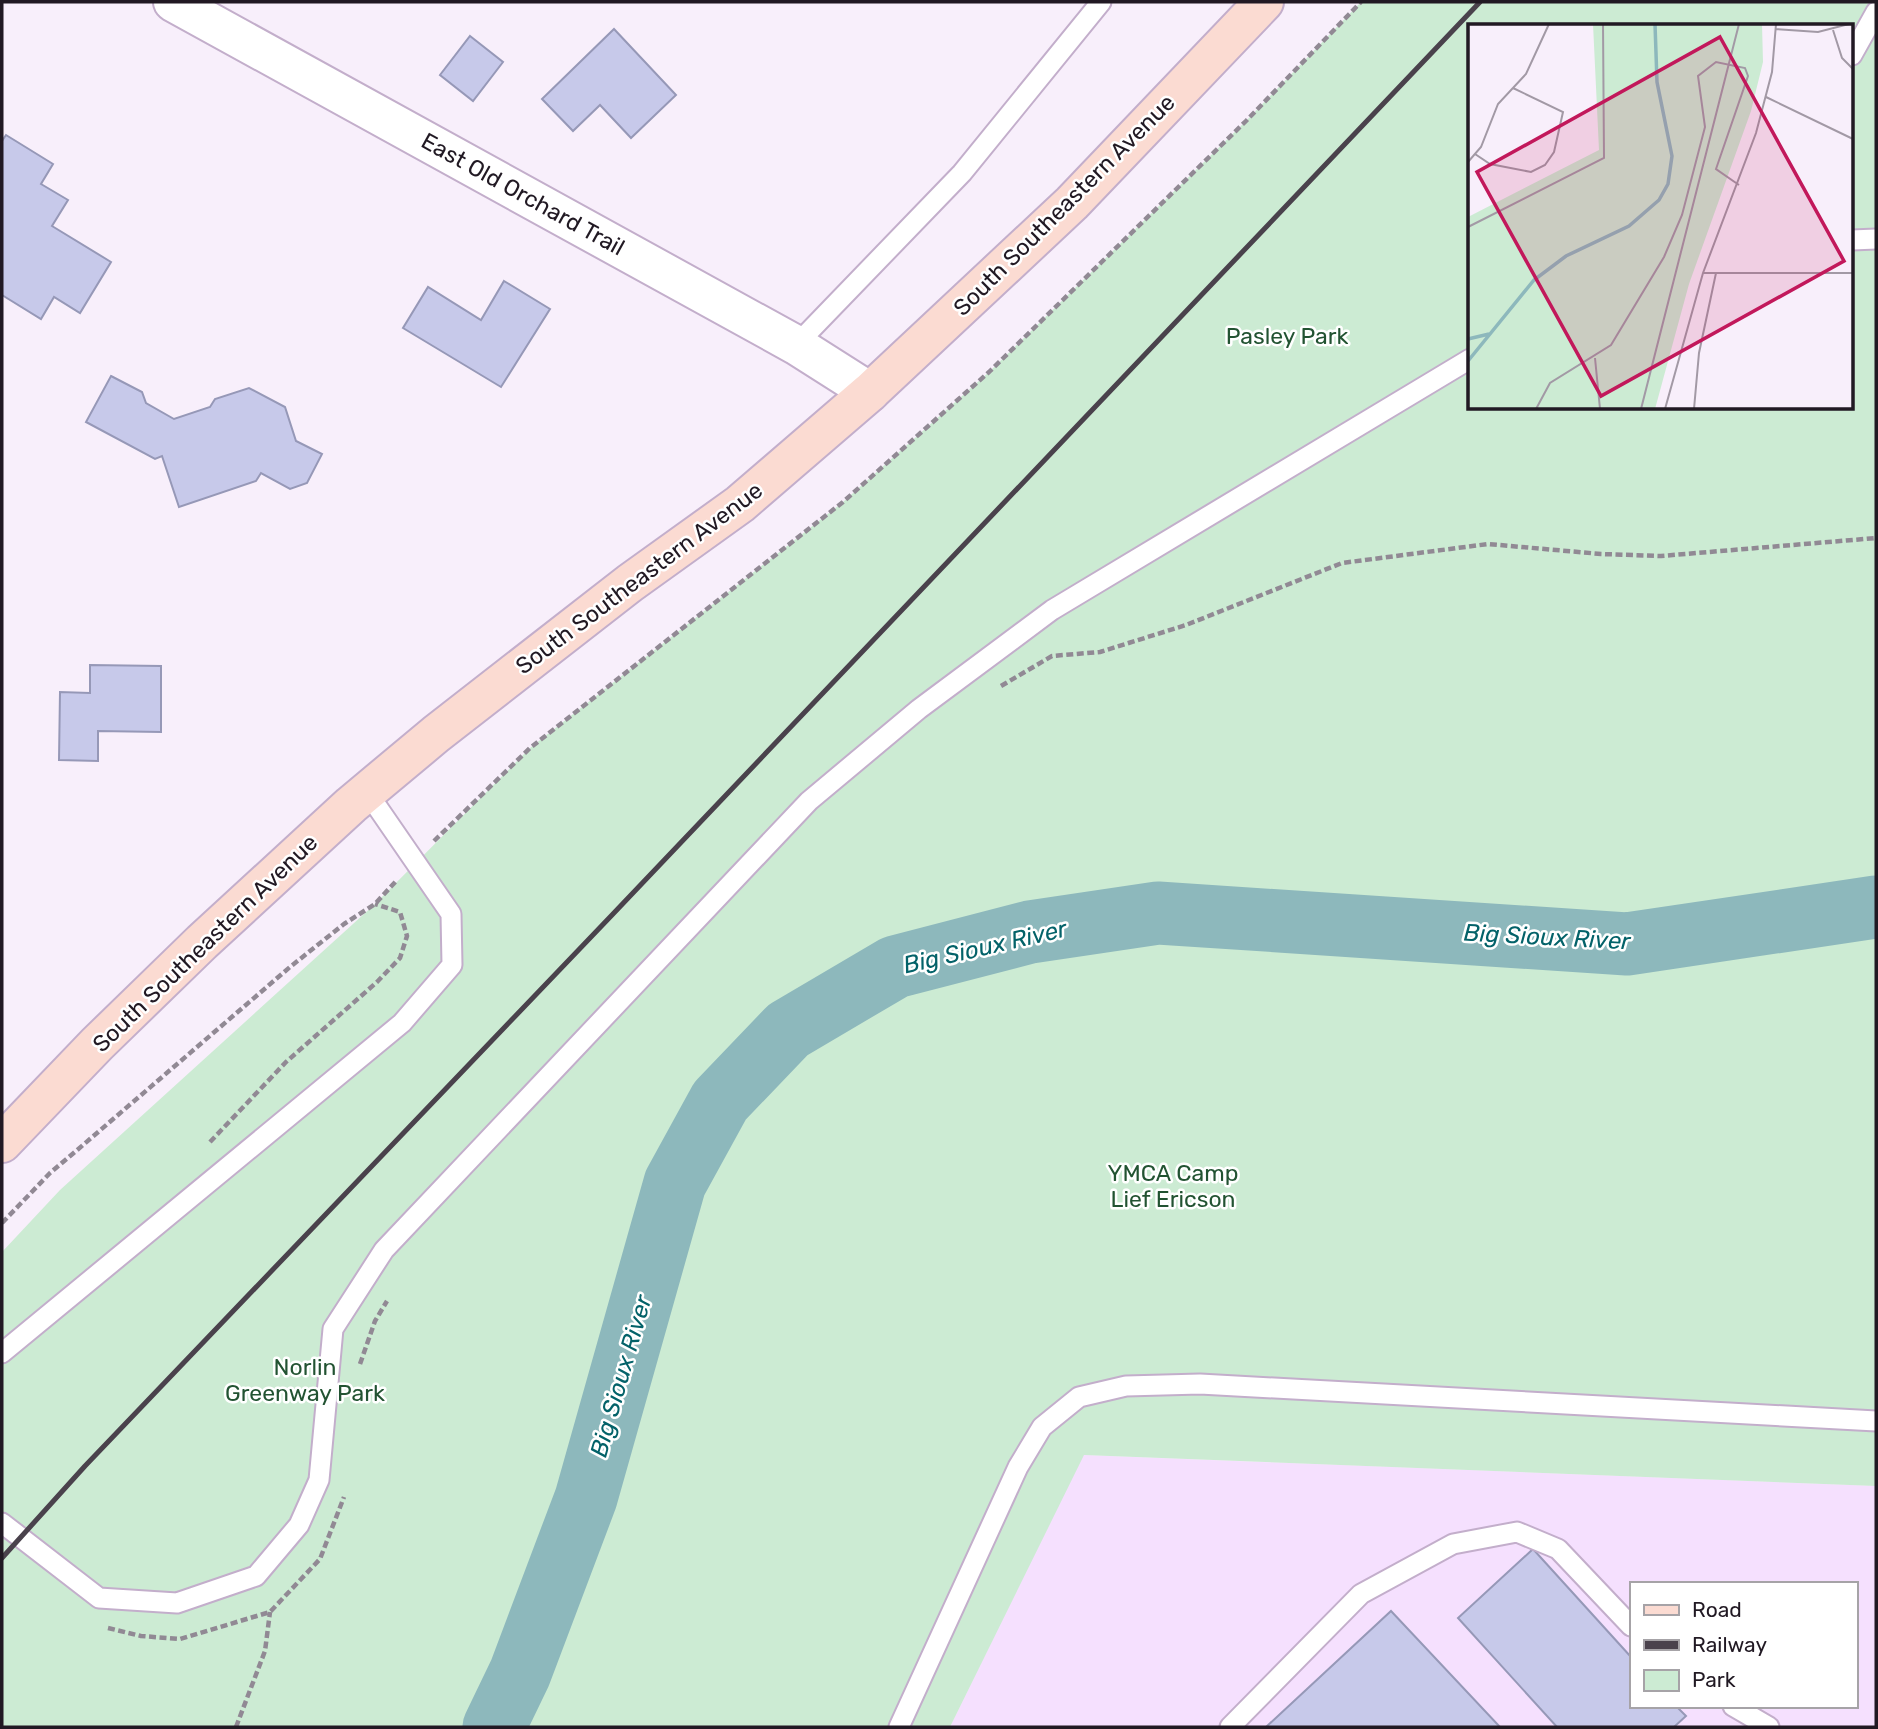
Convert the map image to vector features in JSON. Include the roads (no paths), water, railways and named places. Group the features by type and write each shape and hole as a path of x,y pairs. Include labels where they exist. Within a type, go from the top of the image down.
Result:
{"main road":[{"name":"South Southeastern Avenue","path":"2,1143 97,1044 202,942 290,859 367,792 436,734 630,583 740,504 870,392 1072,203 1264,2"}],"street":[{"name":"East Old Orchard Trail","path":"173,2 796,345 870,392"}],"lane":[{"path":"796,345 962,173 1101,2"},
{"path":"1854,51 1876,12"},
{"path":"1854,240 1876,239"},
{"path":"2,1523 99,1598 177,1603 256,1576 299,1525 319,1479 333,1329 384,1250 809,801 919,709 1052,610 1468,360"},
{"path":"2,1353 402,1023 452,965 451,914 367,792"},
{"path":"899,1727 1018,1467 1042,1427 1079,1397 1126,1386 1199,1384 1876,1421"},
{"path":"1230,1727 1361,1594 1453,1544 1517,1532 1558,1549 1630,1625"},
{"path":"1736,1708 1769,1727"}],"waterway":[{"name":"Big Sioux River","path":"494,1727 520,1673 586,1498 675,1183 720,1101 788,1030 895,967 1030,932 1158,913 1627,944 1876,907"}],"railway":[{"path":"2,1558 85,1466 1480,2"}],"park label":[{"name":"Pasley Park","path":"1287,336"},
{"name":"YMCA Camp Lief Ericson","path":"1173,1186"},
{"name":"Norlin Greenway Park","path":"305,1380"}]}
